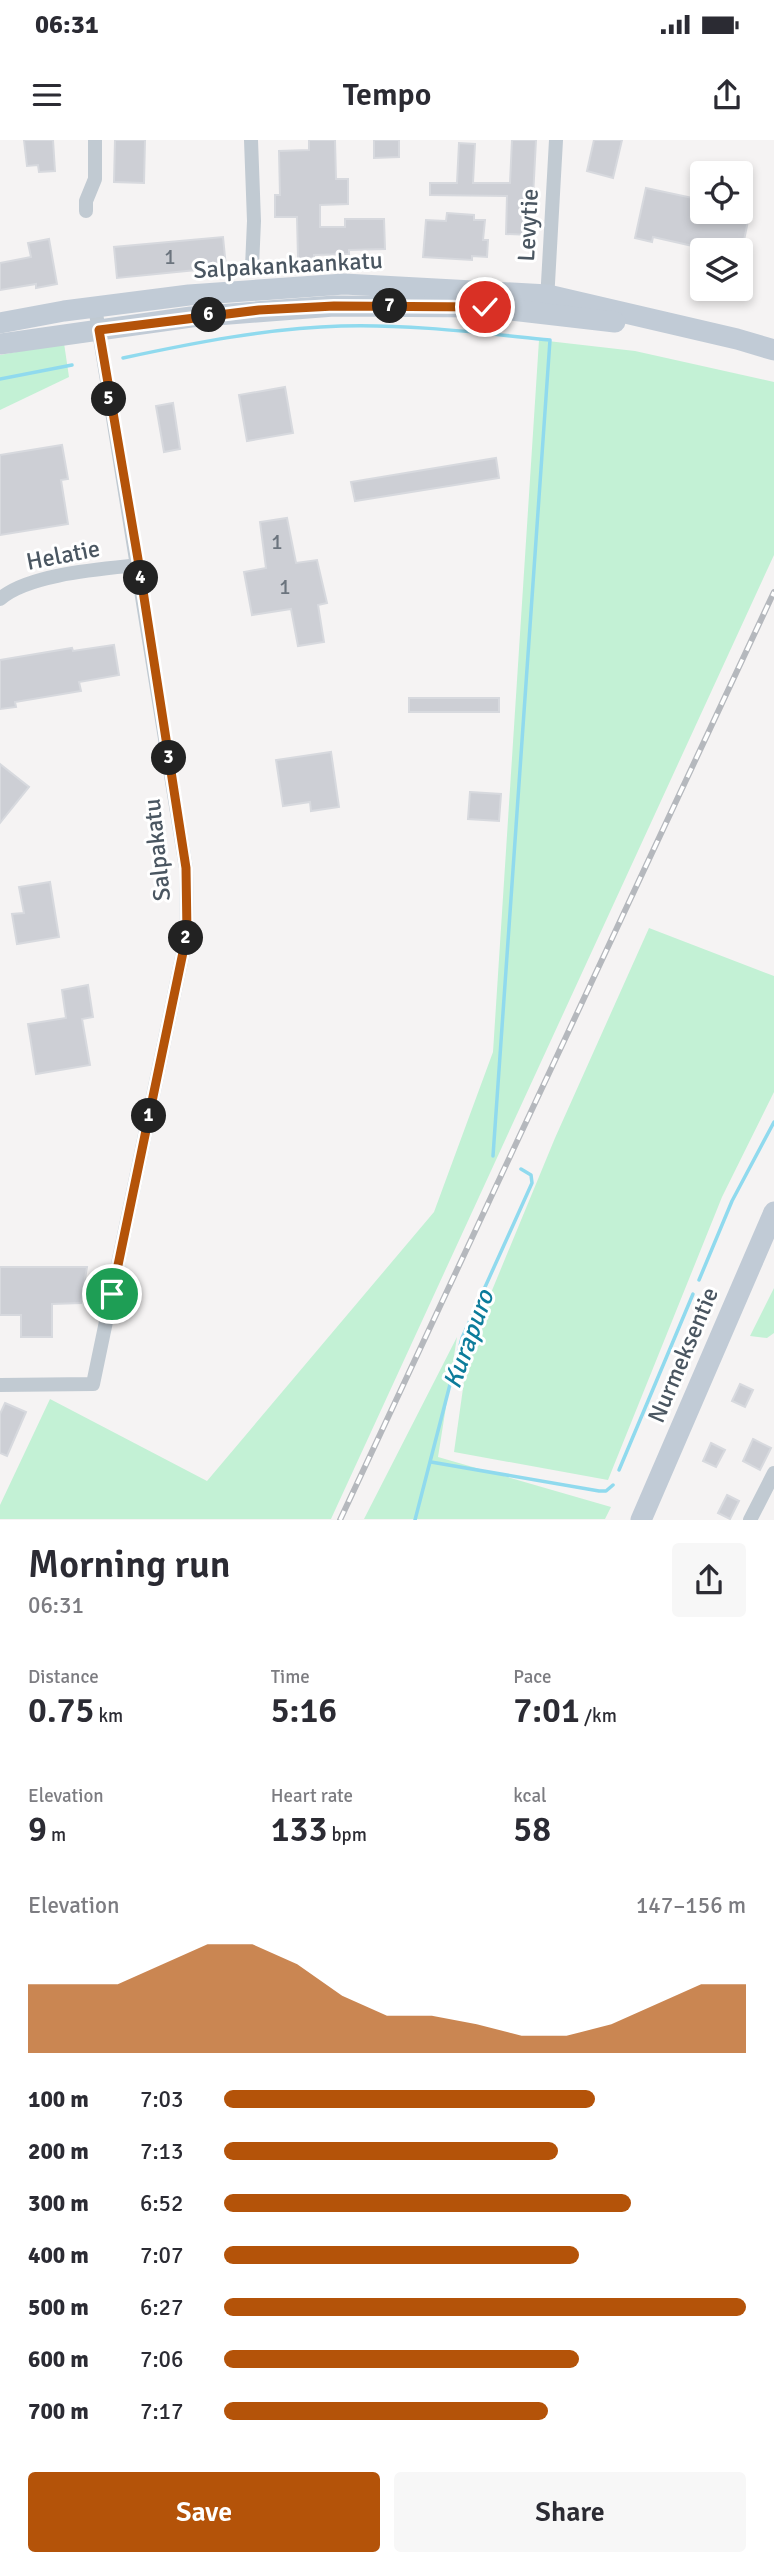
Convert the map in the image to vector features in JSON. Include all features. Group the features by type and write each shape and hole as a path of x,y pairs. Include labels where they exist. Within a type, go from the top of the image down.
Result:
{"main road":[{"name":"Salpakankaankatu","path":"0,323 95,307 245,290 344,284 547,304 662,321 774,350"},
{"name":"Salpakankaankatu","path":"0,344 191,317 334,306 485,307 547,304"},
{"name":"Nurmeksentie","path":"641,1520 774,1212"}],"street":[{"path":"86,211 86,201 95,178 95,140"},
{"path":"251,140 254,221 252,267"},
{"name":"Levytie","path":"547,304 556,140"},
{"name":"Salpakatu","path":"0,1385 93,1384 187,933 186,868 139,565 95,307"},
{"name":"Helatie","path":"0,599 9,591 33,581 139,565"},
{"path":"750,1520 774,1473"}],"green space":[{"path":"539,340 635,351 774,382 774,555 331,1519 0,1519 0,1505 50,1399 207,1481 434,1212 493,1052"},
{"path":"64,343 69,377 0,410 0,355"},
{"path":"649,928 774,976 774,1092 722,1197 608,1480 454,1452 469,1346 555,1138"},
{"path":"774,1288 774,1333 767,1338 750,1336"},
{"path":"457,1337 438,1457 611,1507 605,1519 364,1519"}],"building":[{"path":"24,140 53,140 55,171 39,172 38,165 27,166"},
{"path":"115,140 145,140 144,183 114,182"},
{"path":"309,140 335,140 336,179 348,179 348,204 320,205 320,227 345,227 345,219 384,219 385,249 349,250 349,254 298,258 297,217 275,217 275,195 280,195 279,151 309,150"},
{"path":"374,140 399,140 399,157 374,158"},
{"path":"512,140 536,140 531,235 506,234 507,196 430,195 430,183 457,183 459,143 475,144 473,183 510,183"},
{"path":"594,140 622,140 613,178 587,171"},
{"path":"646,188 690,197 690,224 747,224 744,238 690,238 690,245 653,237 652,242 635,238"},
{"path":"447,213 474,215 474,220 485,220 483,240 488,240 487,257 472,256 472,260 423,257 426,220 446,221"},
{"path":"223,237 226,267 117,278 114,247"},
{"path":"49,239 57,284 36,288 36,284 0,290 0,263 31,257 28,243"},
{"path":"285,387 293,433 247,441 239,395"},
{"path":"173,403 180,449 164,452 156,406"},
{"path":"62,445 68,479 61,480 68,524 0,535 0,455"},
{"path":"496,458 499,478 355,501 351,482"},
{"path":"287,518 296,563 317,560 327,603 318,605 324,642 298,646 291,609 252,615 244,572 266,568 260,522"},
{"path":"114,645 119,675 79,682 81,691 15,702 16,707 0,709 0,660 72,648 73,651"},
{"path":"409,698 499,698 499,712 409,712"},
{"path":"331,752 339,807 311,811 310,802 283,806 276,760"},
{"path":"0,764 29,787 0,823"},
{"path":"470,792 501,794 499,821 468,819"},
{"path":"50,882 59,937 17,944 12,914 24,913 19,887"},
{"path":"88,985 93,1017 82,1019 90,1065 36,1074 28,1024 66,1018 62,990"},
{"path":"0,1267 87,1267 81,1303 52,1304 52,1337 21,1337 21,1315 0,1315"},
{"path":"740,1384 753,1390 745,1407 732,1401"},
{"path":"5,1403 26,1412 7,1456 0,1453 0,1414"},
{"path":"753,1439 771,1448 760,1470 743,1461"},
{"path":"711,1443 725,1450 716,1467 703,1461"},
{"path":"727,1495 739,1501 730,1519 718,1513"}],"waterway":[{"path":"123,358 259,333 314,327 419,328 550,340 493,1156"},
{"path":"0,379 72,365"},
{"path":"699,1280 732,1201 774,1122"},
{"name":"Kurapuro","path":"415,1520 462,1338 532,1183 531,1175 521,1169"},
{"path":"619,1470 693,1294"},
{"path":"431,1462 599,1491 606,1491 613,1485"}],"railway":[{"path":"340,1520 774,592"}],"route":[{"path":"112,1294 187,933 186,868 99,330 259,310 334,306 485,307"}]}
